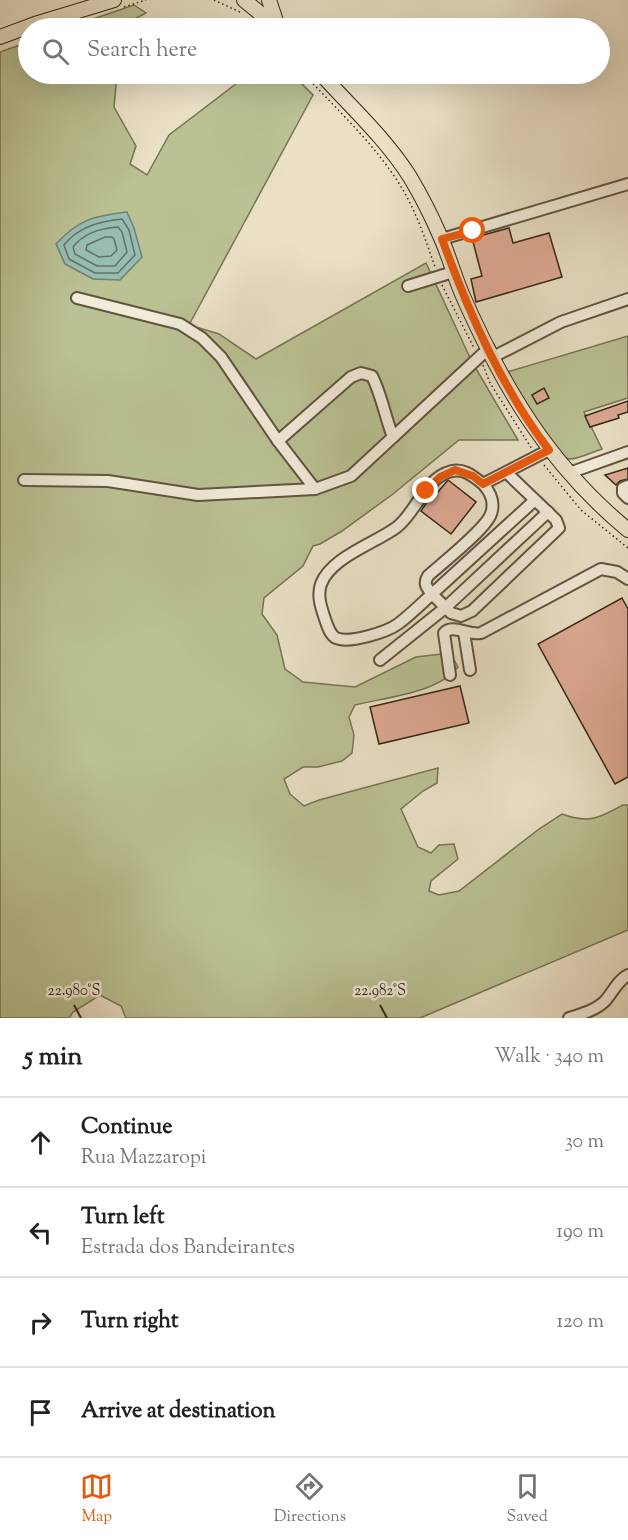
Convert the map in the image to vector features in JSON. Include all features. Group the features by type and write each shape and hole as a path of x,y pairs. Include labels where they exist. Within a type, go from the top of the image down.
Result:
{"main road":[{"path":"55,18 114,0"},
{"path":"269,0 275,18"},
{"path":"250,6 265,18"},
{"path":"0,37 18,30"},
{"path":"330,84 396,158 421,197 442,239 462,293 525,415 549,450 569,473 600,507 628,530"}],"street":[{"path":"442,239 628,184"},
{"path":"408,286 453,272"},
{"path":"77,298 180,324 202,338 221,357 278,441 315,489"},
{"path":"24,480 108,481 198,495 315,489 351,476 491,353 561,322 628,299"},
{"path":"278,441 351,377 361,373 372,376 380,393 384,414 393,437"},
{"path":"483,484 549,450"},
{"path":"569,473 628,452"},
{"path":"507,472 548,512 558,523 556,531 472,611 456,616 445,608 432,594 425,585 428,576 478,531 491,513 492,498 483,484 464,471 455,470 440,477 426,491 402,523 334,567 324,578 319,595 321,609 332,635 336,638 347,639 386,631 397,625 432,594 535,500"},
{"path":"628,486 623,488 623,494 628,498"},
{"path":"380,660 445,608 548,512"},
{"path":"450,675 444,633 451,628 475,634 482,633 601,569 616,572 628,579"},
{"path":"464,632 471,670"},
{"path":"569,1018 585,1013 603,1003 622,978 628,975"}],"path":[{"path":"214,0 231,6 250,6"}],"green space":[{"path":"134,5 146,13 137,18 96,18"},
{"path":"18,46 18,84 116,84 114,107 136,146 130,164 147,175 169,135 236,84 302,84 313,95 189,325 219,334 256,359 426,263 472,362 518,440 459,440 393,494 342,531 313,546 303,566 264,598 262,614 277,635 285,669 303,682 355,687 416,657 450,653 458,667 438,683 425,688 355,705 349,717 354,735 352,753 342,761 318,767 303,767 284,779 290,794 304,806 438,768 437,783 401,809 418,847 431,853 439,845 454,844 458,859 431,881 429,891 439,895 459,891 562,814 587,819 628,805 628,930 420,1018 126,1018 121,1006 100,995 73,1012 69,1018 0,1018 0,52"},
{"path":"628,336 628,398 584,412 602,449 574,459 563,456 545,435 507,372"}],"water":[{"path":"127,212 142,257 120,280 93,279 65,264 56,244 72,229 96,217"}],"building":[{"path":"509,228 513,243 549,233 562,277 476,302 471,279 482,276 472,238"},
{"path":"544,388 549,398 537,404 532,395"},
{"path":"628,401 628,412 618,415 619,418 590,427 585,416"},
{"path":"628,468 628,479 616,485 605,475"},
{"path":"448,480 476,502 451,534 421,511 435,490 438,492"},
{"path":"622,598 628,609 628,777 615,784 538,644"},
{"path":"460,686 469,723 379,744 370,707"}],"route":[{"path":"426,491 440,477 455,470 464,471 483,484 549,450 507,384 455,277 442,239 473,231"}]}
